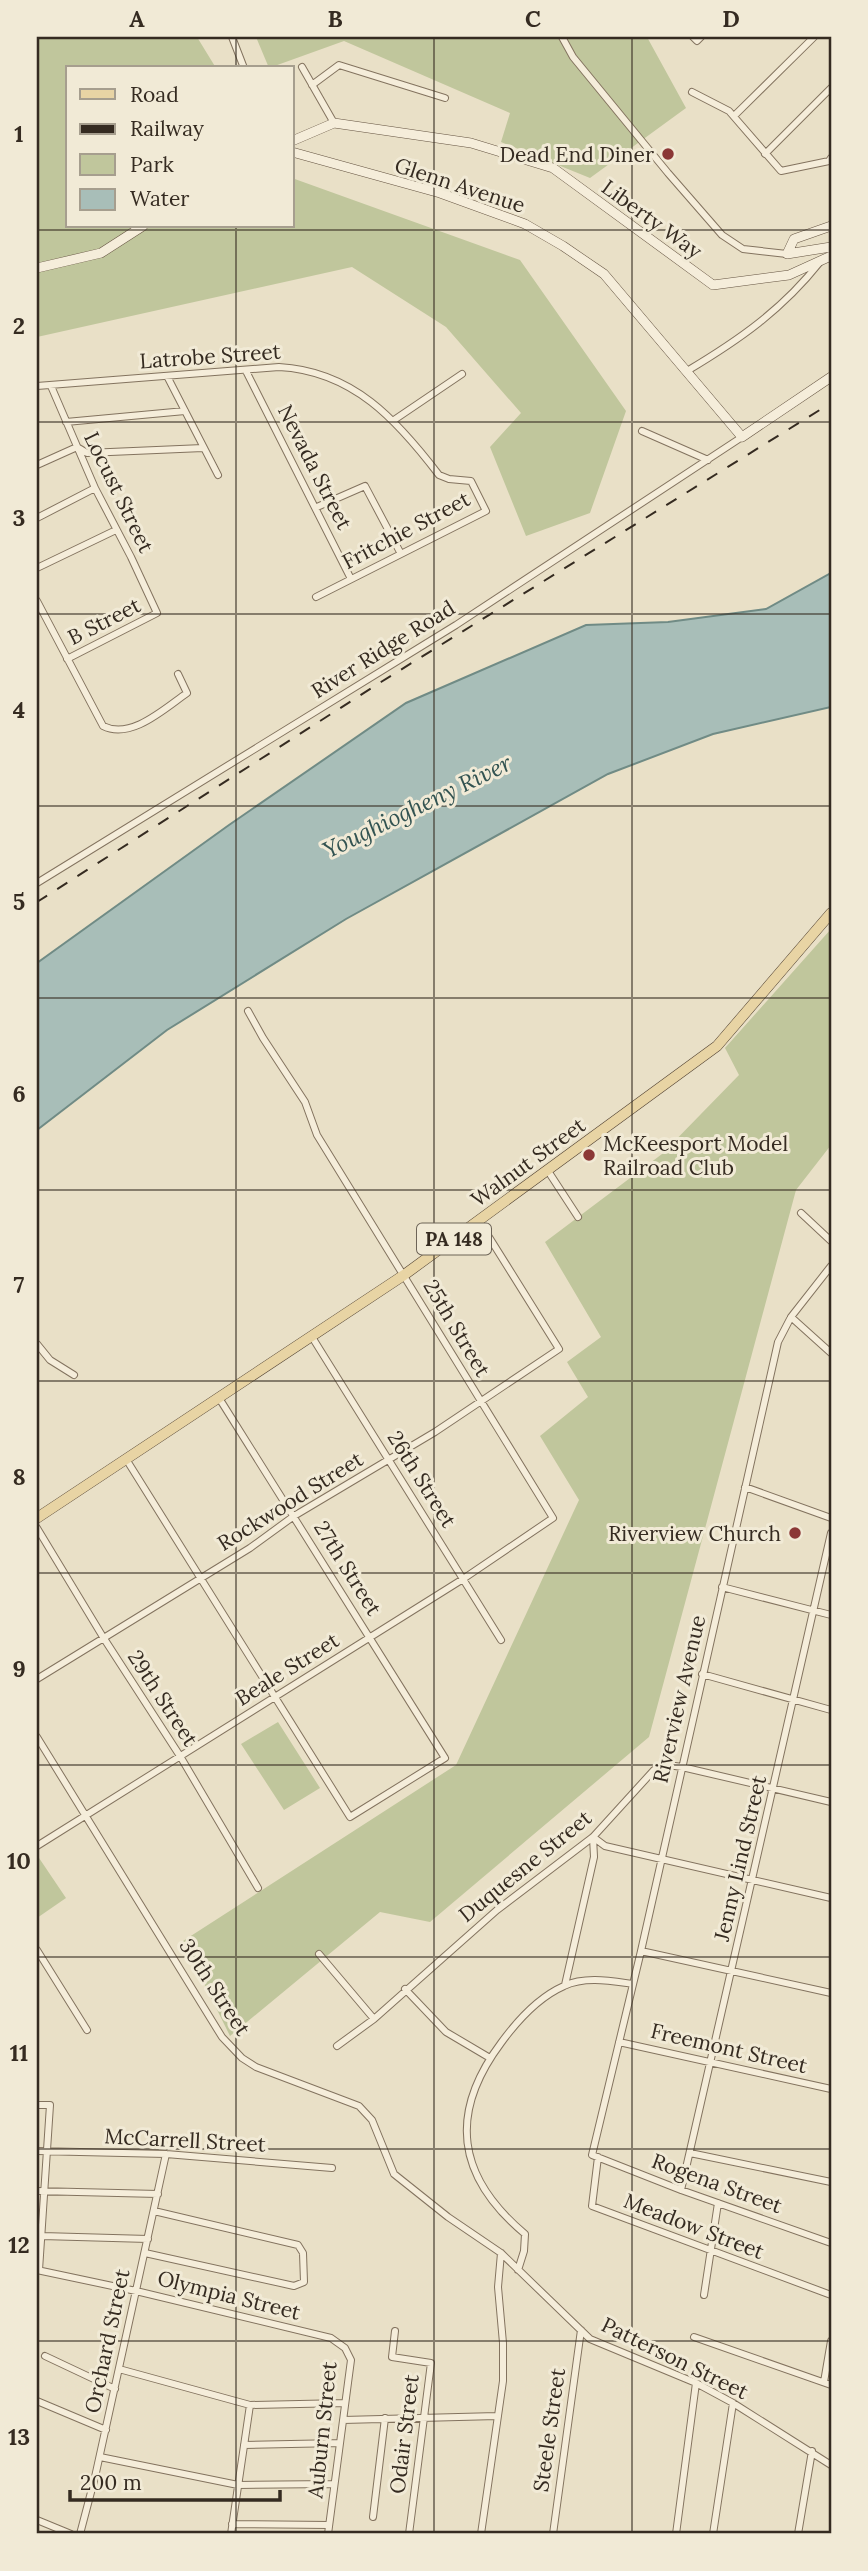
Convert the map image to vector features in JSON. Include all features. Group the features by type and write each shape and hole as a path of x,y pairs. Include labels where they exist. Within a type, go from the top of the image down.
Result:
{"main road":[{"name":"Walnut Street","path":"37,1518 404,1275 717,1046 831,913"}],"street":[{"path":"232,37 243,66"},
{"path":"562,37 573,57 722,235 743,249 787,254 831,247"},
{"path":"734,116 814,37"},
{"path":"313,85 339,65 446,98"},
{"path":"294,140 334,123 302,67"},
{"path":"765,154 831,88"},
{"path":"692,92 734,116 781,171 831,158"},
{"name":"Liberty Way","path":"334,123 471,143 554,169 713,285 789,275 831,256"},
{"name":"Glenn Avenue","path":"294,153 440,193 525,223 604,274 742,437"},
{"path":"787,254 794,239 831,226"},
{"path":"37,268 101,253 140,228"},
{"path":"687,371 737,341 778,308 821,260"},
{"name":"Latrobe Street","path":"37,386 279,367 298,368 353,390 394,420 439,475 471,481"},
{"name":"Nevada Street","path":"246,370 351,579"},
{"path":"394,420 462,374"},
{"path":"167,376 218,475"},
{"path":"742,437 831,377"},
{"name":"Locust Street","path":"51,386 95,488 157,613"},
{"path":"66,422 185,411"},
{"path":"642,431 708,460"},
{"name":"River Ridge Road","path":"37,883 456,625 742,437"},
{"path":"37,465 77,447 87,453 203,448"},
{"name":"Fritchie Street","path":"316,597 486,511 471,481"},
{"path":"317,507 365,486 401,554"},
{"path":"37,518 95,488"},
{"path":"37,568 116,530"},
{"path":"37,601 103,726 112,731 124,731 144,722 187,694 178,674"},
{"name":"B Street","path":"67,659 157,613"},
{"path":"37,623 46,619"},
{"name":"25th Street","path":"248,1011 305,1102 317,1135 553,1518"},
{"path":"548,1171 578,1217"},
{"path":"801,1213 831,1241"},
{"name":"Rockwood Street","path":"37,1679 250,1548 294,1516 389,1461 559,1349 480,1220"},
{"name":"Riverview Avenue","path":"595,2156 778,1342 791,1317 831,1266"},
{"path":"791,1317 831,1353"},
{"name":"26th Street","path":"312,1337 501,1640"},
{"path":"37,1344 50,1360 74,1375"},
{"name":"27th Street","path":"219,1398 445,1758 350,1817 275,1698"},
{"path":"127,1459 275,1698"},
{"path":"745,1488 831,1518"},
{"name":"Beale Street","path":"37,1846 463,1579 553,1518"},
{"name":"29th Street","path":"37,1528 180,1756 258,1888"},
{"name":"Jenny Lind Street","path":"681,2190 775,1788 792,1700 831,1533"},
{"path":"722,1587 831,1615"},
{"path":"702,1674 831,1710"},
{"name":"30th Street","path":"37,1737 222,2036 242,2058 256,2067 359,2106 372,2120 394,2174 448,2217"},
{"name":"Duquesne Street","path":"337,2046 374,2018 497,1910 593,1837 654,1770 668,1765 682,1767 831,1802"},
{"path":"593,1837 604,1846 831,1898"},
{"path":"565,1985 594,1857 593,1837"},
{"path":"37,1950 87,2030"},
{"path":"641,1951 831,1993"},
{"path":"319,1954 374,2018"},
{"path":"518,2270 524,2251 525,2234 481,2186 470,2159 467,2137 466,2117 470,2101 490,2058 521,2019 540,2002 565,1985 601,1980 633,1984"},
{"path":"405,1989 446,2032 490,2058"},
{"name":"Freemont Street","path":"619,2042 831,2089"},
{"path":"37,2105 50,2105 41,2192 42,2236 38,2270"},
{"name":"McCarrell Street","path":"37,2151 166,2154 332,2168"},
{"path":"690,2152 831,2182"},
{"name":"Orchard Street","path":"80,2534 100,2457 166,2154"},
{"name":"Rogena Street","path":"595,2156 681,2190 831,2243"},
{"name":"Meadow Street","path":"595,2156 592,2206 831,2295"},
{"path":"41,2192 158,2194"},
{"path":"704,2295 718,2203"},
{"path":"145,2253 295,2286 304,2282 303,2253 298,2245 154,2211"},
{"name":"Patterson Street","path":"448,2217 500,2253 590,2339 696,2383 733,2403 831,2465"},
{"path":"42,2236 148,2239"},
{"path":"481,2534 503,2381 498,2287 500,2253"},
{"name":"Olympia Street","path":"38,2270 331,2338"},
{"name":"Steele Street","path":"552,2534 581,2330"},
{"name":"Odair Street","path":"396,2331 392,2357 431,2363 409,2534"},
{"path":"694,2337 828,2383 831,2341"},
{"name":"Auburn Street","path":"328,2534 351,2360 345,2348 331,2338"},
{"path":"45,2356 115,2389"},
{"path":"119,2369 250,2405 345,2403"},
{"path":"676,2534 696,2383"},
{"path":"37,2401 106,2430"},
{"path":"713,2534 733,2403"},
{"path":"231,2534 250,2405"},
{"path":"343,2420 497,2416"},
{"path":"373,2517 384,2418"},
{"path":"244,2445 340,2443"},
{"path":"798,2534 812,2451"},
{"path":"100,2457 238,2485 334,2484"},
{"path":"37,2520 71,2534"},
{"path":"232,2525 329,2525"}],"green space":[{"path":"37,37 197,37 215,66 66,66 66,228 294,228 294,179 520,260 626,411 590,513 526,536 490,447 521,413 446,327 352,267 37,337"},
{"path":"256,37 647,37 686,108 590,178 501,142 510,113 344,41 268,66"},
{"path":"831,929 831,1145 796,1190 649,1737 430,1922 380,1912 230,2036 183,1941 456,1765 579,1500 540,1436 588,1397 567,1362 601,1337 545,1242 662,1154 739,1075 725,1048"},
{"path":"278,1722 320,1788 284,1810 241,1744"},
{"path":"37,1855 66,1898 37,1918"}],"water":[{"name":"Youghiogheny River","path":"831,573 831,707 713,734 608,774 346,919 167,1030 37,1130 37,963 229,825 406,703 586,625 668,622 766,609"}],"railway":[{"path":"37,902 381,682 831,403"}],"place":[{"name":"Dead End Diner","path":"668,154"},
{"name":"McKeesport Model Railroad Club","path":"589,1155"},
{"name":"Riverview Church","path":"795,1533"}]}
